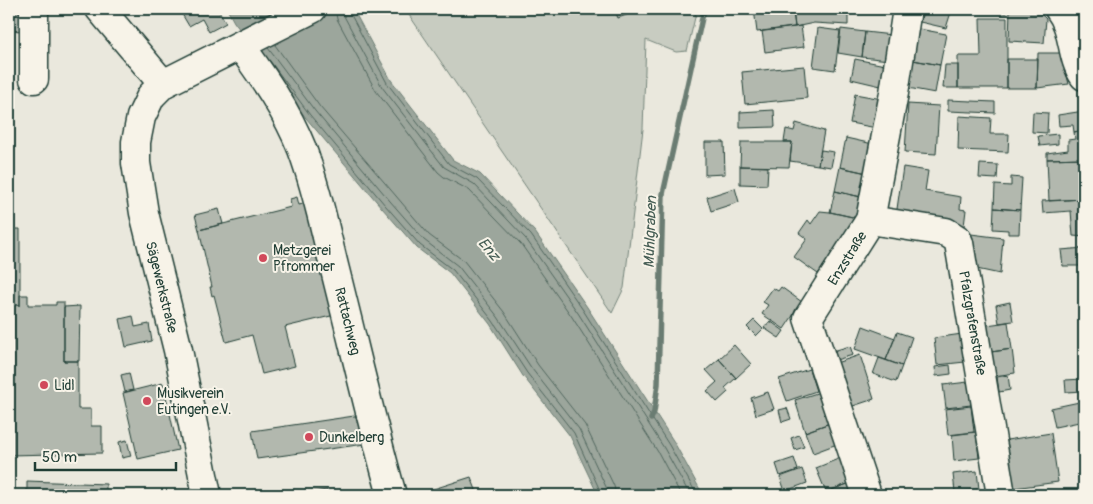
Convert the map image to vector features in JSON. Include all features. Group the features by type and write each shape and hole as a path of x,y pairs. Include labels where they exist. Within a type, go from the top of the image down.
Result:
{"street":[{"path":"34,9 34,79"},
{"path":"100,9 163,84 312,9"},
{"name":"Enzstraße","path":"867,495 808,318 870,220 894,93 907,9"},
{"path":"1059,9 1065,16 1078,66 1084,76"},
{"name":"Rattachweg","path":"246,42 302,148 317,192 351,337 392,495"},
{"name":"Sägewerkstraße","path":"163,84 150,96 141,117 136,142 137,168 144,212 180,360 207,495"},
{"name":"Pfalzgrafenstraße","path":"870,220 946,232 957,239 959,243 1001,495"}],"shaded area":[{"path":"405,9 697,9 687,51 676,52 646,40 643,129 624,288 612,313"}],"water":[{"name":"Enz","path":"227,9 353,9 391,80 453,160 480,174 535,232 587,307 674,442 703,495 598,495 570,436 523,376 490,324 450,273 417,248 306,118 234,22"}],"building":[{"path":"12,9 22,9 21,31 9,30 9,16 12,16"},
{"path":"179,9 218,9 226,23 209,32 202,19 189,26"},
{"path":"614,9 643,9 618,18"},
{"path":"754,9 793,9 795,27 757,32"},
{"path":"813,9 848,9 848,25 814,23 795,27 793,12 812,13"},
{"path":"924,9 952,9 946,28 920,22"},
{"path":"952,9 1006,9 1007,13 951,11"},
{"path":"1010,9 1036,9 1046,19 1044,43 1009,41"},
{"path":"980,18 1007,18 1007,88 958,88 958,56 981,56"},
{"path":"801,26 804,47 765,52 762,31"},
{"path":"818,28 840,31 835,70 813,67"},
{"path":"841,29 865,32 862,57 838,53"},
{"path":"919,29 946,34 940,65 913,60"},
{"path":"865,32 892,35 889,60 862,57"},
{"path":"1038,53 1061,53 1069,84 1037,88"},
{"path":"855,59 890,66 885,87 851,79"},
{"path":"1007,59 1038,59 1037,88 1007,88"},
{"path":"913,60 940,65 935,93 908,88"},
{"path":"945,65 958,65 958,88 943,88"},
{"path":"804,66 807,98 745,104 742,72"},
{"path":"855,94 882,99 877,128 850,123"},
{"path":"948,100 995,102 995,113 948,111"},
{"path":"908,104 939,106 936,154 905,152"},
{"path":"774,110 775,127 740,128 740,112"},
{"path":"1084,111 1084,130 1074,132 1073,125 1059,126 1058,115"},
{"path":"1033,112 1048,113 1047,133 1032,132"},
{"path":"959,116 991,118 990,134 1009,134 1008,152 958,150"},
{"path":"796,123 824,131 818,165 790,161 792,142 784,142 786,129 794,131"},
{"path":"1084,130 1084,158 1047,159 1047,153 1068,150 1068,140 1075,139 1074,132"},
{"path":"1058,134 1058,144 1040,146 1038,136"},
{"path":"846,138 873,144 867,173 840,167"},
{"path":"705,142 724,142 725,174 705,175"},
{"path":"741,142 792,142 789,167 740,166"},
{"path":"821,150 834,152 831,167 818,165"},
{"path":"1084,158 1084,199 1049,201 1047,159"},
{"path":"980,164 998,165 997,179 979,178"},
{"path":"740,166 768,167 767,185 740,184"},
{"path":"840,167 867,173 861,197 835,191"},
{"path":"903,167 928,171 925,191 961,197 960,209 966,210 964,226 896,216"},
{"path":"1011,177 1022,178 1020,210 994,208 995,185 1011,186"},
{"path":"735,188 739,202 711,211 707,197"},
{"path":"835,191 861,197 857,218 830,212"},
{"name":"Metzgerei Pfrommer","path":"297,197 299,205 307,203 335,315 285,327 295,366 262,374 252,335 226,342 214,295 212,296 210,287 212,287 199,230 291,207 290,199"},
{"path":"1084,199 1084,237 1073,236 1071,211 1043,213 1042,201"},
{"path":"994,208 1020,210 1019,234 1008,234 1008,230 993,229"},
{"path":"219,209 223,224 199,230 195,215"},
{"path":"820,211 857,218 818,274 794,257 807,239 799,233 808,220 811,224"},
{"path":"9,229 20,229 20,305 9,305"},
{"path":"971,234 1003,238 1000,274 972,268 968,238"},
{"path":"1084,248 1084,266 1063,266 1061,250"},
{"path":"781,287 802,302 784,329 762,314 768,305 763,302 773,288 778,291"},
{"name":"Lidl","path":"20,295 28,295 28,305 56,305 56,302 64,302 64,361 78,361 78,409 91,409 91,426 102,426 102,453 9,455 9,305 20,305"},
{"path":"1010,302 1013,321 999,323 996,305"},
{"path":"80,306 79,361 64,361 64,307"},
{"path":"133,316 135,327 149,324 152,341 126,347 120,319"},
{"path":"754,320 763,329 756,336 747,327"},
{"path":"770,321 784,331 779,338 764,328"},
{"path":"1008,322 1012,349 991,352 987,325"},
{"path":"863,326 895,338 886,360 855,349"},
{"path":"897,332 912,337 902,366 886,360"},
{"path":"962,334 965,362 937,365 934,338"},
{"path":"734,345 751,364 736,378 719,359"},
{"path":"850,346 853,355 836,360 833,351"},
{"path":"1012,349 1015,373 994,376 991,352"},
{"path":"860,355 874,399 850,407 836,363"},
{"path":"879,358 902,366 896,382 873,374"},
{"path":"719,359 736,378 725,388 728,392 717,402 707,391 717,382 706,370"},
{"path":"950,365 951,374 936,376 935,367"},
{"path":"809,369 816,391 787,401 779,379"},
{"path":"129,373 133,390 125,392 121,375"},
{"path":"1008,375 1010,390 999,392 997,377"},
{"path":"1084,379 1084,391 1066,392 1065,380"},
{"path":"968,382 971,405 946,408 943,385"},
{"path":"163,383 178,450 138,459 123,393"},
{"path":"768,392 774,409 756,415 751,398"},
{"path":"820,392 830,423 805,432 795,400"},
{"path":"1084,401 1084,421 1055,427 1051,408"},
{"path":"971,406 974,432 948,435 945,409"},
{"path":"787,408 791,419 782,422 779,410"},
{"name":"Dunkelberg","path":"361,415 365,444 257,459 252,431"},
{"path":"830,423 837,444 813,453 805,432"},
{"path":"976,432 979,458 954,461 952,435"},
{"path":"1051,433 1058,482 1014,488 1007,440"},
{"path":"799,435 804,447 795,450 791,438"},
{"path":"127,440 131,456 122,458 119,442"},
{"path":"843,457 853,482 826,492 816,468"},
{"path":"794,458 798,470 780,476 776,464"},
{"path":"802,469 807,483 785,491 780,477"},
{"path":"977,471 979,489 955,492 953,474"},
{"path":"471,477 478,495 415,495"},
{"path":"27,481 106,484 106,490 114,495 27,495"},
{"path":"853,482 858,495 827,495 826,492"},
{"path":"327,490 328,495 291,495"}],"waterway":[{"name":"Mühlgraben","path":"651,419 654,412 658,384 663,194 704,9"}],"place":[{"name":"Metzgerei Pfrommer","path":"263,258"},
{"name":"Lidl","path":"44,385"},
{"name":"Musikverein Eutingen e.V.","path":"147,401"},
{"name":"Dunkelberg","path":"309,437"}]}
